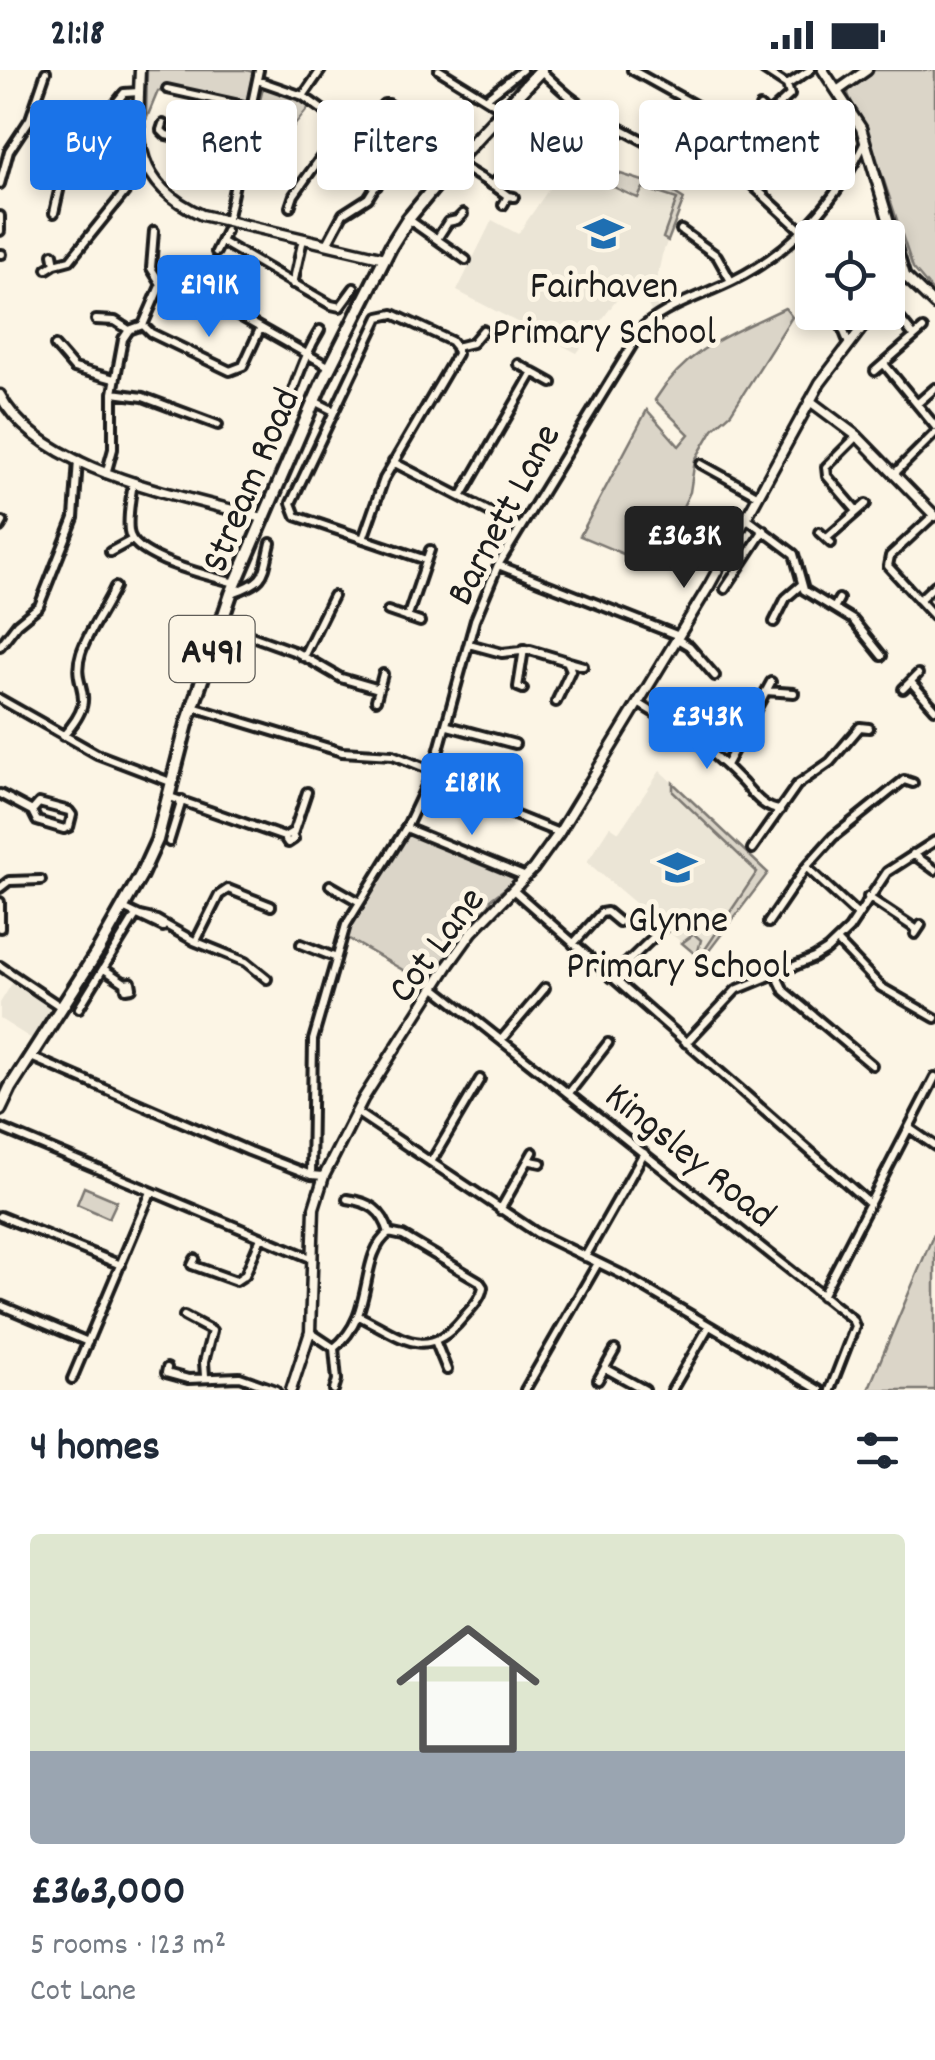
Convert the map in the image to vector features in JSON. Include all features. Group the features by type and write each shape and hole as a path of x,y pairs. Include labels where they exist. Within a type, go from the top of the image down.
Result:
{"highway":[{"name":"Stream Road","path":"515,100 541,70"},
{"name":"Stream Road","path":"474,143 494,122"},
{"name":"Stream Road","path":"61,1007 123,908 176,798 173,783 220,624 314,401 386,258 408,219 432,190"},
{"name":"A491","path":"0,1109 61,1007"}],"street":[{"path":"140,70 142,152 157,184 175,202 227,226 386,258"},
{"path":"252,100 258,70"},
{"path":"304,96 321,70"},
{"path":"439,70 494,102"},
{"path":"488,97 522,70"},
{"path":"541,70 572,99 639,136"},
{"path":"632,70 686,100"},
{"path":"764,70 788,85 790,94 785,100"},
{"path":"788,85 810,70"},
{"path":"823,70 865,141 906,276 935,305"},
{"path":"837,90 867,70"},
{"path":"0,184 1,172 30,119 46,72"},
{"path":"257,80 304,96 317,105"},
{"path":"168,89 218,100"},
{"path":"67,208 55,210 59,185 69,164 114,118 120,96 124,92 139,92"},
{"path":"163,124 161,130 166,136"},
{"name":"Barnett Lane","path":"812,220 839,186 865,141"},
{"path":"290,207 317,162"},
{"path":"54,254 51,267 70,260 133,182 149,169"},
{"path":"474,174 511,196 503,205"},
{"path":"216,252 227,226 234,190"},
{"path":"327,244 343,214 374,190"},
{"path":"757,190 795,226"},
{"path":"0,216 0,232"},
{"path":"437,238 448,222 460,217 466,225"},
{"path":"408,219 466,260"},
{"path":"691,237 697,228"},
{"path":"681,230 717,256 731,282"},
{"path":"154,231 151,268 161,284"},
{"name":"Barnett Lane","path":"311,1175 313,1040 334,957 358,900 406,828 433,771 482,598 498,565 644,326 658,315 731,282 795,238"},
{"path":"294,284 304,239"},
{"path":"152,242 164,242"},
{"path":"222,242 342,310 354,288"},
{"path":"451,262 458,254"},
{"path":"106,475 113,449 114,379 123,339 129,330 143,324 166,279 177,280 330,367"},
{"name":"Stream Road","path":"363,539 292,512 290,503 334,411 382,314 393,314 456,347"},
{"path":"99,317 129,330"},
{"path":"143,324 151,333 230,371 243,366 260,329"},
{"path":"905,326 914,336"},
{"name":"Stream Road","path":"281,420 305,354 320,330"},
{"path":"426,560 363,539 394,462 456,354 456,347 472,343 483,330"},
{"path":"844,330 850,344"},
{"name":"Cot Lane","path":"291,1390 310,1332 314,1208 324,1176 356,1112 472,932 526,877 558,833 678,637 810,402 860,330"},
{"path":"875,371 923,330"},
{"path":"472,343 480,348"},
{"path":"68,348 58,350 82,372 114,379"},
{"path":"518,364 552,383"},
{"path":"884,364 918,403 935,433 893,475"},
{"path":"461,497 533,372"},
{"path":"918,403 935,388"},
{"path":"113,394 144,397 218,424"},
{"path":"0,397 27,429 106,475 262,518"},
{"path":"314,401 334,411"},
{"path":"810,402 857,436 934,516 888,561 889,571 935,617"},
{"path":"857,436 826,467 827,476 857,511"},
{"path":"0,646 3,636 39,606 74,518 78,460"},
{"path":"394,462 518,527"},
{"path":"700,464 757,495"},
{"path":"133,482 129,533 132,540 138,548 174,564 233,588 253,586 264,576 272,543"},
{"path":"820,532 829,541 866,504"},
{"path":"746,518 794,554 801,585 807,593 853,620 882,656"},
{"path":"725,588 764,530"},
{"path":"110,552 132,540"},
{"path":"407,618 430,550"},
{"path":"498,565 678,637 715,676"},
{"path":"774,622 786,598 801,585"},
{"path":"919,600 935,585"},
{"path":"64,736 78,720 85,701 79,663 82,650 115,587"},
{"path":"303,656 333,596"},
{"path":"100,598 109,601"},
{"path":"834,608 839,599"},
{"path":"388,611 420,622"},
{"path":"220,624 303,656 341,678 378,689"},
{"path":"469,644 502,653 524,650 583,666"},
{"path":"523,689 518,687 524,650"},
{"path":"556,702 571,670 568,661"},
{"path":"376,700 383,674"},
{"path":"903,689 918,674"},
{"path":"726,765 771,682"},
{"path":"911,682 935,708"},
{"path":"766,692 794,694"},
{"path":"0,699 125,766 173,783"},
{"path":"638,703 682,730 726,765 756,797 772,810 780,810"},
{"path":"193,707 342,752 393,755 433,771"},
{"path":"752,849 797,785 830,762 865,728 853,718"},
{"path":"448,726 515,746"},
{"path":"768,922 833,837 904,776 913,783"},
{"path":"429,780 558,833"},
{"path":"168,842 176,798 288,835 307,792"},
{"path":"0,794 32,811 37,821 64,830 70,827 69,811 42,803 32,811"},
{"path":"406,828 526,877"},
{"path":"686,1042 736,990 814,958 837,942 888,872 935,842"},
{"path":"913,854 935,870"},
{"path":"806,868 858,915"},
{"path":"0,888 9,882 40,880"},
{"path":"330,885 358,900"},
{"path":"196,941 224,891 235,889 265,905"},
{"path":"513,890 870,1204"},
{"path":"868,897 917,930"},
{"path":"0,902 0,928"},
{"path":"768,902 778,908"},
{"path":"123,908 246,962 267,979"},
{"path":"573,944 601,912 619,922"},
{"path":"79,1008 136,914"},
{"path":"611,978 664,927"},
{"path":"837,942 881,987 935,1018"},
{"path":"301,944 334,957"},
{"path":"0,966 61,1007"},
{"path":"104,968 125,983"},
{"path":"776,974 784,991 872,1066"},
{"name":"Kingsley Road","path":"434,987 855,1324 830,1390"},
{"path":"501,1040 545,988"},
{"path":"568,1093 608,1043"},
{"path":"30,1056 311,1175 324,1176"},
{"path":"822,1296 935,1077"},
{"path":"431,1162 480,1079"},
{"path":"356,1112 500,1210 820,1390"},
{"path":"0,1128 314,1259"},
{"path":"909,1128 935,1146"},
{"path":"585,1258 644,1154"},
{"path":"500,1210 532,1156 541,1163"},
{"path":"72,1379 151,1192"},
{"path":"347,1199 379,1211 389,1233"},
{"path":"0,1216 121,1265"},
{"path":"334,1348 349,1334 359,1316 374,1251 389,1233"},
{"path":"359,1316 415,1344 436,1343 482,1295 484,1287 479,1281 403,1236 389,1233"},
{"path":"194,1259 192,1265 236,1281 245,1275 261,1238"},
{"path":"525,1390 598,1263"},
{"path":"0,1304 88,1342"},
{"path":"188,1322 213,1333 204,1362 205,1376"},
{"path":"672,1390 709,1326"},
{"path":"310,1332 334,1348"},
{"path":"436,1343 447,1370"},
{"path":"334,1348 334,1390"},
{"path":"598,1380 615,1350"},
{"path":"605,1368 645,1390"},
{"path":"165,1373 188,1379 240,1377 276,1390"}],"shaded area":[{"path":"147,70 253,72 247,100 166,86 164,92 158,91 146,120"},
{"path":"873,70 935,70 935,294 913,268 905,244 905,220 897,220 855,111 855,100 848,94 849,86"},
{"path":"263,88 282,91 310,106 297,122 297,100 260,100"},
{"path":"619,174 639,180 639,190 670,190 684,199 662,255 653,298 658,309 651,312 646,300 624,290 577,353 457,291 492,220 518,234 548,190 619,190"},
{"path":"619,174 639,180 642,190 638,198 619,189"},
{"path":"649,190 670,190 684,199 668,241 663,238 677,199"},
{"path":"785,308 792,317 731,413 713,429 695,460 690,492 654,567 580,536 647,410 679,446 689,434 655,400 668,382 696,354"},
{"name":"Glynne Primary School","path":"660,771 768,873 702,960 587,862 610,826 619,832"},
{"path":"673,783 768,873 702,960 682,943 694,934 701,940 698,951 704,951 757,872 673,792"},
{"path":"409,834 519,878 491,899 489,909 429,985 344,936 355,910"},
{"path":"14,980 46,1002 50,1010 32,1039 0,1019 0,1003"},
{"path":"84,1187 117,1201 109,1218 77,1204"},
{"path":"935,1231 935,1390 868,1390"}],"place":[{"name":"Fairhaven Primary School","path":"604,233"},
{"name":"Glynne Primary School","path":"678,867"}]}
